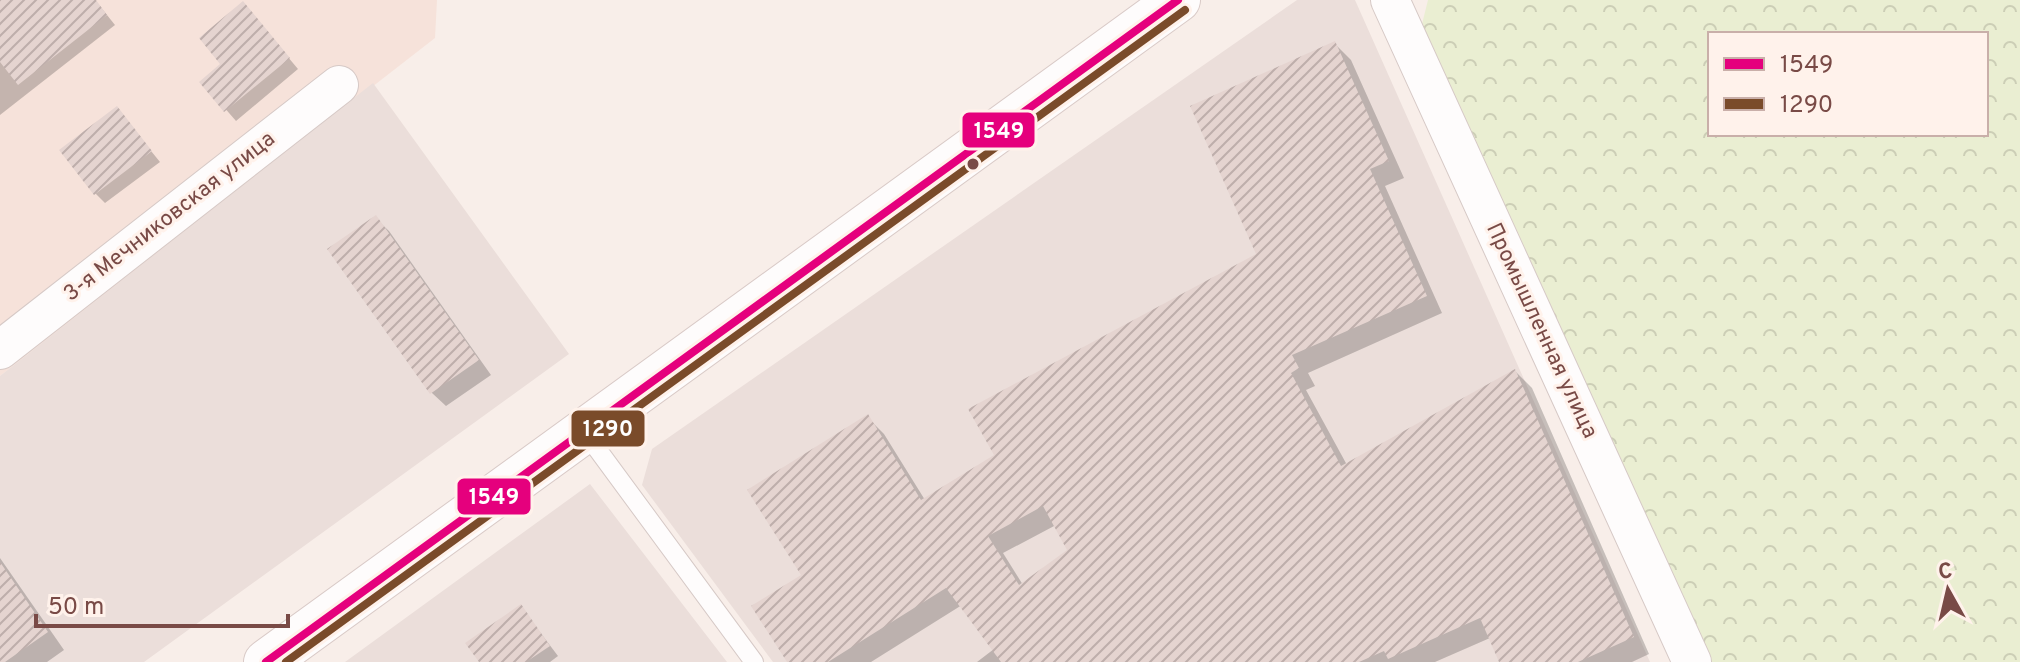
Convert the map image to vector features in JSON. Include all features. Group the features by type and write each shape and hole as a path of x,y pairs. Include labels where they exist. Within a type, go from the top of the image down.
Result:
{"main road":[{"path":"266,662 1178,0"}],"street":[{"name":"Промышленная улица","path":"1390,0 1692,662"},
{"name":"3-я Мечниковская улица","path":"0,350 339,85"}],"lane":[{"path":"584,431 754,662"}],"shaded area":[{"path":"0,0 437,0 435,38 0,376"},
{"path":"1297,0 1355,0 1650,662 773,662 642,485 652,449"},
{"path":"373,83 569,354 144,662 0,662 0,376"},
{"path":"590,484 727,662 345,662"}],"green space":[{"path":"1428,0 2020,0 2020,662 1705,662 1420,32"}],"building":[{"path":"0,0 96,0 107,15 18,85 0,62"},
{"path":"243,1 290,58 224,112 199,82 220,64 199,38"},
{"path":"1335,41 1389,161 1370,169 1427,296 1292,355 1299,368 1291,373 1341,466 1515,369 1634,637 1578,662 1499,662 1480,618 1388,659 1384,651 1359,662 1001,662 946,588 828,662 787,662 751,606 801,575 747,490 868,414 921,500 994,455 968,409 1256,254 1190,106","holes":["1043,506 1067,550 1019,585 988,536"]},
{"path":"117,106 152,151 94,195 59,150"},
{"path":"376,215 479,360 430,394 327,249"},
{"path":"0,562 48,632 5,662 0,662"},
{"path":"521,604 550,646 526,662 479,662 465,643"}],"transit line":[{"name":"1549","path":"266,662 1178,0"},
{"name":"1290","path":"286,662 1185,10"}]}
